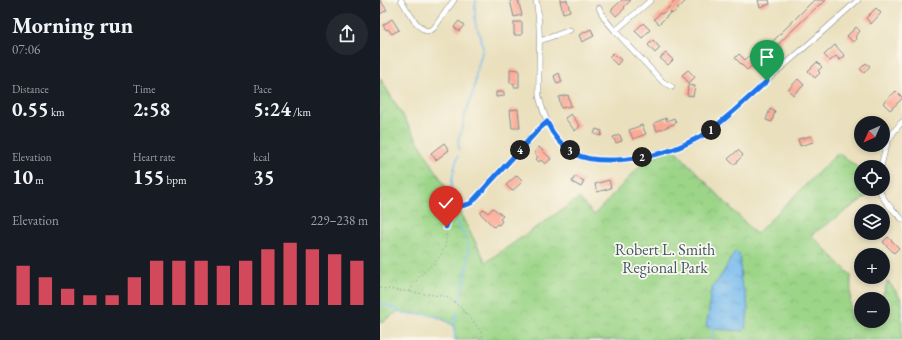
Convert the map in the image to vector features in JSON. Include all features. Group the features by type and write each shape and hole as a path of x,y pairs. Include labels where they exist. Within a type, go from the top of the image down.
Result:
{"street":[{"path":"401,0 413,18 426,31 434,28 454,0"},
{"path":"536,0 540,41 540,96 547,122 555,135 568,149 584,157 607,160 649,156 674,150 693,141 723,120 858,0"},
{"path":"615,31 651,0"},
{"path":"599,8 605,19 615,31 664,82 672,87"},
{"path":"540,41 570,30"},
{"path":"471,203 547,122"},
{"path":"883,160 889,137 902,122"},
{"path":"882,196 902,219"}],"path":[{"path":"410,292 419,277 437,260 444,250 446,244 447,221 458,208 471,203"},
{"path":"380,288 441,296 450,299 478,328 484,340"}],"green space":[{"name":"Robert L. Smith Regional Park","path":"380,78 451,196 486,262 579,198 594,215 649,156 674,149 756,234 838,153 854,165 854,196 867,196 811,235 851,275 850,318 854,320 854,328 890,328 890,292 884,292 887,284 890,284 902,300 902,340 455,340 454,326 432,315 399,311 380,323"}],"water":[{"path":"735,252 739,253 741,282 747,299 748,309 744,331 713,329 706,326 710,294"}],"building":[{"path":"380,0 387,10 380,14"},
{"path":"510,0 518,0 522,15 514,17"},
{"path":"560,0 567,0 570,11 563,13"},
{"path":"622,0 631,0 616,16 611,10"},
{"path":"676,0 687,0 672,14 671,12 659,24 654,19 660,13 662,14"},
{"path":"758,0 769,0 770,4 760,7"},
{"path":"814,0 826,0 763,58 761,57 747,70 735,58 739,54 745,60 751,54 754,56 764,46 766,48"},
{"path":"876,8 881,13 871,24 866,18"},
{"path":"392,19 399,30 392,34 388,29 386,30 383,25"},
{"path":"459,21 464,25 459,31 454,27"},
{"path":"514,22 522,22 522,35 514,35"},
{"path":"643,23 650,30 642,38 635,31"},
{"path":"856,27 860,31 855,37 857,39 853,42 847,36"},
{"path":"591,29 594,36 582,42 579,35"},
{"path":"653,40 660,48 655,53 648,45"},
{"path":"835,45 845,56 840,60 836,56 830,61 824,55"},
{"path":"613,53 621,60 617,65 609,57"},
{"path":"666,53 673,60 668,65 660,58"},
{"path":"817,62 822,67 818,71 820,73 815,78 808,71"},
{"path":"866,63 870,66 864,73 860,69"},
{"path":"510,69 519,70 519,87 514,87 514,83 510,83"},
{"path":"688,70 695,77 689,83 682,75"},
{"path":"559,73 562,82 557,84 554,76"},
{"path":"798,79 804,85 793,95 788,90"},
{"path":"688,85 695,86 693,96 687,95"},
{"path":"896,91 902,99 890,110 883,103"},
{"path":"496,92 504,92 504,96 496,97"},
{"path":"568,95 571,106 561,108 559,97"},
{"path":"518,109 520,128 512,128 510,110"},
{"path":"770,109 775,111 772,122 766,120"},
{"path":"571,114 580,126 575,131 565,118"},
{"path":"666,118 667,121 674,118 676,123 657,131 654,123"},
{"path":"642,125 646,134 633,139 629,130"},
{"path":"596,129 602,131 601,136 594,134"},
{"path":"620,135 622,141 616,143 613,137"},
{"path":"811,136 813,142 800,146 798,139"},
{"path":"444,143 449,150 436,160 431,153"},
{"path":"539,147 551,159 545,164 541,160 539,162 536,159 538,157 534,153"},
{"path":"738,150 743,155 734,165 728,159"},
{"path":"517,175 523,181 512,191 506,185"},
{"path":"575,176 584,181 581,187 572,182"},
{"path":"609,180 611,188 597,192 595,184"},
{"path":"493,208 503,216 500,219 502,221 499,225 497,224 494,227 480,213 484,209 488,213"},
{"path":"890,239 899,248 894,253 883,242"}],"waterway":[{"path":"459,150 458,140 474,91 476,74 483,49 481,37 475,20 476,0"},
{"path":"451,207 452,182 458,156"},
{"path":"456,219 468,245 467,269 460,300"},
{"path":"380,303 406,314 425,314 443,318 454,326"},
{"path":"455,340 454,326 457,313"},
{"path":"713,329 713,340"}],"route":[{"path":"446,227 447,221 454,211 471,203 547,122 564,146 576,154 584,157 593,159 620,160 660,154 674,150 693,141 717,126 767,81"}]}
